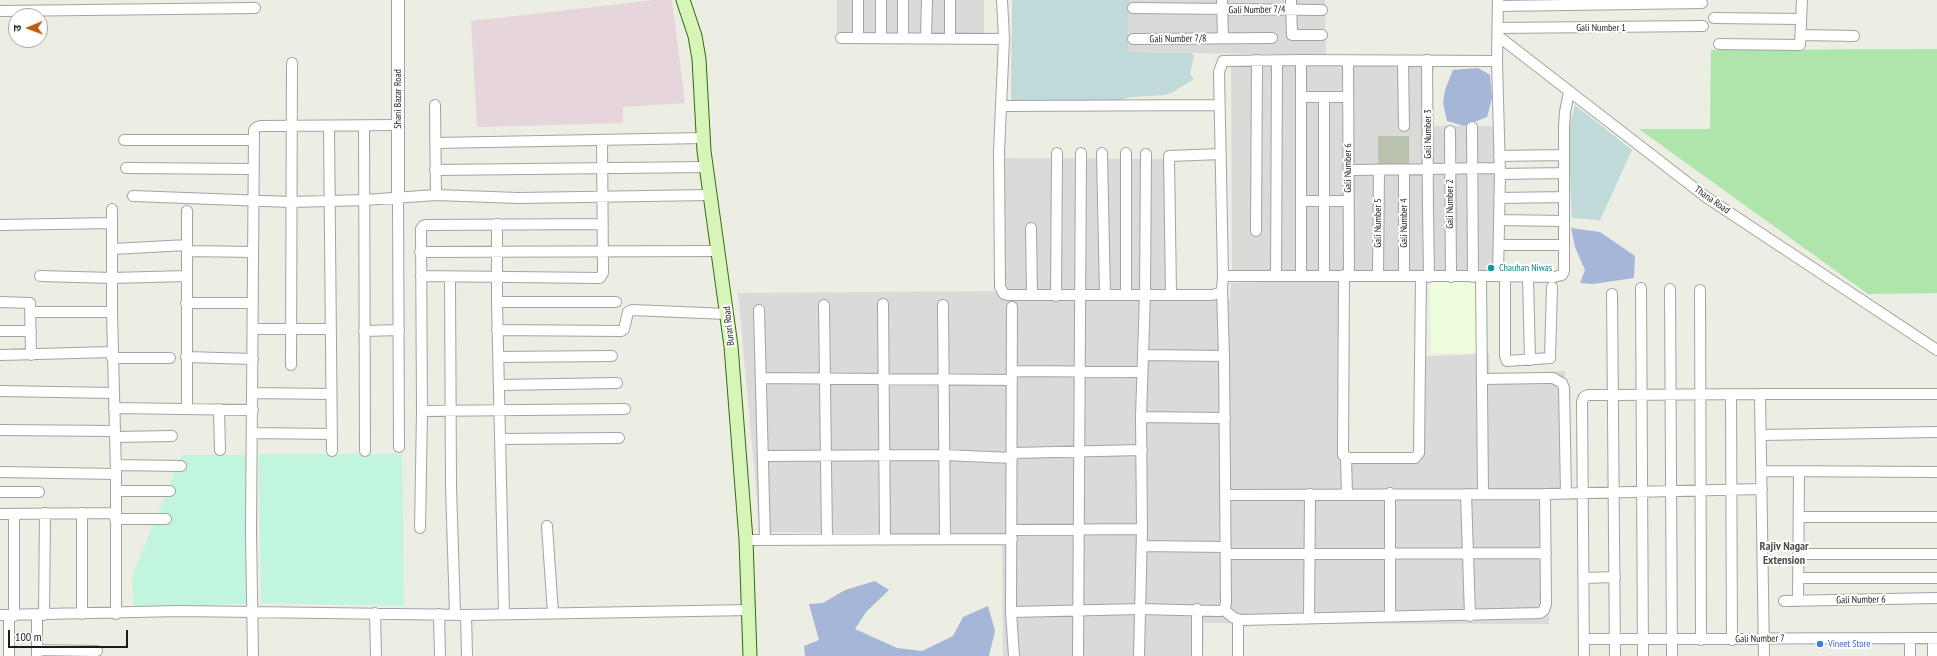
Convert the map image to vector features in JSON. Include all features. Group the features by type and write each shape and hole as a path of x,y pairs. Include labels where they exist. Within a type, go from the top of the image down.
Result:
{"main road":[{"name":"Burari Road","path":"683,0 695,36 699,59 703,138 719,251 734,382 746,540 750,610 750,656"}],"street":[{"name":"Shani Bazar Road","path":"398,0 398,198"},
{"path":"858,0 858,38"},
{"path":"881,0 881,38"},
{"path":"903,0 903,37"},
{"path":"926,38 927,0"},
{"path":"950,0 950,38"},
{"path":"1002,0 1004,39 999,151 1000,287 1004,294 1056,296 1217,294 1222,289"},
{"path":"1719,44 1800,45 1802,0"},
{"path":"1552,287 1551,356 1548,359 1507,360 1505,356 1498,245 1500,171 1497,61 1498,3 1702,3"},
{"path":"0,11 149,5 255,8"},
{"path":"1222,5 1223,38"},
{"name":"Gali Number 7/4","path":"1134,8 1222,5 1292,5 1322,10"},
{"path":"1292,5 1292,35 1322,35"},
{"path":"1714,18 1801,19"},
{"name":"Gali Number 1","path":"1498,32 1703,26"},
{"name":"Thana Road","path":"1498,32 1569,92 1706,197 1937,350"},
{"path":"1801,35 1854,36"},
{"path":"841,38 903,37 1004,39"},
{"name":"Gali Number 7/8","path":"1133,39 1272,38"},
{"path":"1256,230 1257,60"},
{"path":"1276,276 1277,60"},
{"path":"1301,60 1301,276"},
{"name":"Gali Number 6","path":"1347,494 1346,458 1342,451 1348,201 1348,60"},
{"name":"Gali Number 3","path":"1346,458 1415,458 1419,453 1428,210 1427,60"},
{"path":"1224,610 1226,603 1226,495 1219,105 1219,72 1223,61 1497,61"},
{"path":"1403,61 1404,126"},
{"path":"291,365 292,63"},
{"path":"1223,276 1346,275 1554,277 1562,275 1564,271 1565,112 1569,92"},
{"path":"1301,97 1348,97"},
{"path":"1324,97 1324,276"},
{"path":"435,105 436,195"},
{"path":"1002,106 1219,105"},
{"path":"253,656 252,303 254,130 257,127 398,125"},
{"path":"364,126 365,451"},
{"path":"328,127 332,451"},
{"path":"1472,127 1482,379 1483,494"},
{"name":"Gali Number 2","path":"1450,131 1451,277"},
{"path":"435,143 703,138"},
{"path":"124,140 253,140"},
{"path":"420,276 600,278 603,273 602,141"},
{"path":"1056,296 1057,153"},
{"path":"1078,656 1081,153"},
{"path":"1102,153 1105,295"},
{"path":"1126,153 1126,295"},
{"path":"1139,656 1142,546 1141,417 1145,294 1146,154"},
{"path":"1172,294 1169,156 1221,154"},
{"path":"1499,156 1564,155"},
{"path":"435,170 707,166"},
{"path":"126,168 253,169"},
{"path":"1352,170 1473,169 1564,173"},
{"name":"Gali Number 5","path":"1378,276 1379,170"},
{"name":"Gali Number 4","path":"1404,170 1404,276"},
{"path":"133,196 291,202 365,200 436,195 518,198 603,198 711,195"},
{"path":"1499,198 1564,197"},
{"path":"398,198 399,447"},
{"path":"1301,201 1348,201"},
{"path":"112,209 112,355 116,470 116,614"},
{"path":"187,211 187,409"},
{"path":"1499,220 1564,220"},
{"path":"0,225 112,223"},
{"path":"497,224 496,278 504,614"},
{"path":"420,528 422,411 420,233 423,226 603,224"},
{"path":"1031,228 1032,295"},
{"path":"1498,245 1564,245"},
{"path":"113,249 187,248 253,252"},
{"path":"420,252 719,251"},
{"path":"40,276 112,278 187,276"},
{"path":"450,277 452,410 451,487 455,614"},
{"path":"1528,277 1530,360"},
{"path":"1641,288 1643,656"},
{"path":"1670,289 1673,490 1672,656"},
{"path":"1700,290 1701,640"},
{"path":"1612,294 1615,492 1615,656"},
{"path":"0,302 28,302 31,305 31,354"},
{"path":"497,302 616,302"},
{"path":"186,303 252,303"},
{"path":"883,304 885,539"},
{"path":"824,305 827,540"},
{"path":"943,305 945,539"},
{"path":"1012,307 1011,612 1014,656"},
{"path":"497,330 621,331 624,329 628,312 632,310 727,314"},
{"path":"759,310 765,540"},
{"path":"31,312 112,312"},
{"path":"253,329 330,329"},
{"path":"364,331 399,330"},
{"path":"0,331 31,331"},
{"path":"0,355 112,355 170,358"},
{"path":"1143,355 1224,356"},
{"path":"498,357 612,356"},
{"path":"186,357 253,358"},
{"path":"761,378 943,378 1079,372 1142,372"},
{"path":"1482,379 1552,378 1562,384 1564,388 1566,493"},
{"path":"499,385 617,383"},
{"path":"0,391 113,393"},
{"path":"253,393 332,394"},
{"path":"1584,656 1582,402 1584,397 1588,395 1641,394 1937,394"},
{"path":"1760,394 1762,435 1764,656"},
{"path":"1731,395 1732,640"},
{"path":"114,408 252,410"},
{"path":"219,409 220,450"},
{"path":"422,411 625,409"},
{"path":"1141,417 1225,418"},
{"path":"0,430 172,436"},
{"path":"1762,435 1937,432"},
{"path":"252,433 332,434"},
{"path":"500,439 619,438"},
{"path":"763,456 1012,456 1142,450"},
{"path":"0,472 116,470 181,466"},
{"path":"1762,471 1937,472"},
{"path":"1798,601 1799,472"},
{"path":"1226,495 1545,494 1701,489 1762,489"},
{"path":"116,491 170,491"},
{"path":"0,492 39,492"},
{"path":"1309,618 1310,494"},
{"path":"1390,494 1390,616"},
{"path":"1466,494 1470,616"},
{"path":"1011,612 1197,609 1224,610 1238,620 1390,616 1470,616 1540,613 1544,610 1546,604 1545,494"},
{"path":"45,513 37,653 97,651"},
{"path":"82,513 82,614"},
{"path":"0,514 82,513 166,519"},
{"path":"9,656 8,616 14,514"},
{"path":"1799,517 1937,517"},
{"path":"548,526 553,613"},
{"path":"746,540 945,539 1079,530 1142,529"},
{"path":"1142,546 1226,551 1309,553 1546,554"},
{"path":"1799,554 1937,554"},
{"path":"1584,578 1615,577"},
{"path":"1798,578 1937,578"},
{"name":"Gali Number 6","path":"1784,602 1937,598"},
{"path":"1197,609 1197,656"},
{"path":"8,616 180,611 466,615 750,610"},
{"path":"375,614 376,656"},
{"path":"439,614 440,656"},
{"path":"466,615 467,656"},
{"path":"1238,620 1238,656"},
{"path":"1910,638 1910,656"},
{"name":"Gali Number 7","path":"1584,639 1732,640 1910,638 1935,642"},
{"path":"1933,656 1935,642"}],"shaded area":[{"path":"655,0 672,0 685,103 623,107 623,123 477,127 471,21"},
{"path":"837,0 984,0 984,35 837,36"},
{"path":"1012,0 1129,0 1128,52 1192,53 1194,56 1190,74 1194,79 1173,92 1165,95 1131,97 1111,102 1014,102 1011,99"},
{"path":"1129,0 1325,0 1326,55 1128,52"},
{"path":"1434,63 1430,126 1500,126 1500,271 1232,270 1231,66"},
{"path":"1575,105 1632,150 1600,220 1572,218 1568,132"},
{"path":"1378,136 1409,136 1409,167 1378,167"},
{"path":"1004,158 1166,159 1170,290 1004,293"},
{"path":"1340,280 1339,458 1421,462 1423,356 1489,354 1490,374 1565,371 1565,495 1543,494 1549,624 1204,623 1203,656 1003,656 1002,536 760,532 738,293 994,291 1000,297 1230,299 1231,283"},
{"path":"1430,281 1476,281 1476,353 1431,353"},
{"path":"259,454 402,454 404,606 261,603"},
{"path":"182,455 247,455 247,604 134,607 132,577"}],"green space":[{"path":"1937,49 1937,293 1868,294 1639,129 1710,129 1711,50"}],"water":[{"path":"1478,68 1490,75 1492,98 1487,117 1464,126 1447,121 1443,103 1445,90 1453,70"},
{"path":"1571,228 1600,232 1635,256 1634,278 1593,284 1580,283 1585,270 1575,247"},
{"path":"875,581 889,590 866,612 855,629 897,648 922,651 953,636 963,617 988,606 995,631 989,656 805,656 804,646 819,640 809,604 823,603 845,590"}],"place":[{"name":"Chauhan Niwas","path":"1491,268"},
{"name":"Vineet Store","path":"1820,644"}],"district":[{"name":"Rajiv Nagar Extension","path":"1784,554"}]}
